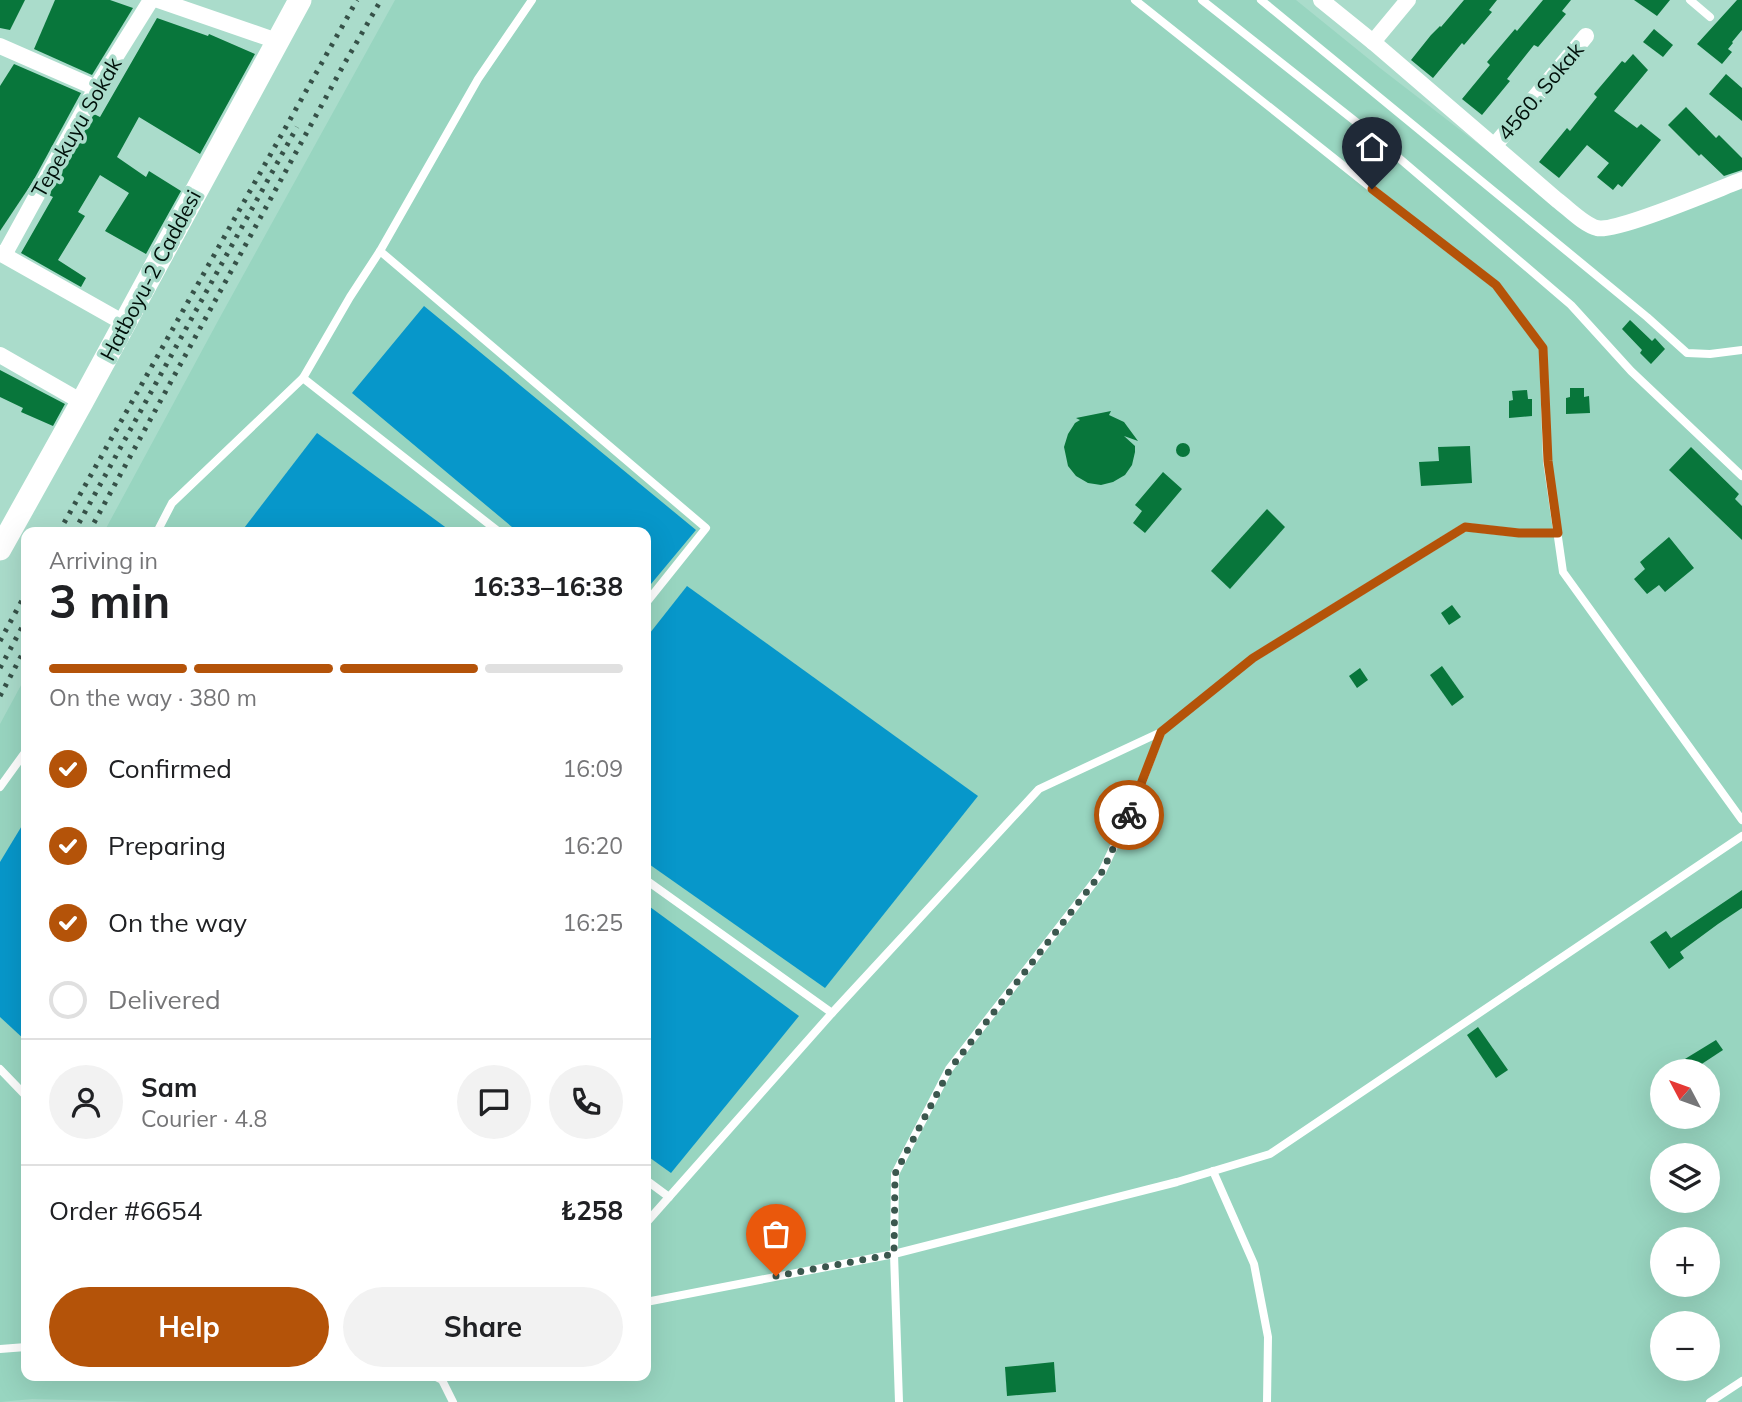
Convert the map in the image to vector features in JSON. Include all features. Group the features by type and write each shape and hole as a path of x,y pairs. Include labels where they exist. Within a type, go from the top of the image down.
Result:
{"main road":[{"name":"Hatboyu-2 Caddesi","path":"2,539 82,402 300,0"}],"street":[{"name":"Tepekuyu Sokak","path":"2,254 96,88 151,0"},
{"path":"159,0 276,41"},
{"path":"1321,0 1557,200 1597,228 1607,229 1742,180"},
{"path":"1373,42 1408,0"},
{"name":"4560. Sokak","path":"1494,145 1586,36"},
{"path":"0,46 96,88"},
{"path":"2,254 124,323"},
{"path":"0,355 82,402"}],"lane":[{"path":"160,527 172,503 303,378 380,251 478,79 533,0"},
{"path":"1135,0 1496,285 1543,348 1548,461 1563,572 1742,820"},
{"path":"1202,0 1365,129 1572,305 1631,371 1742,476"},
{"path":"1261,0 1647,317 1687,353 1710,354 1742,350"},
{"path":"1690,0 1710,17"},
{"path":"380,251 705,528 651,597"},
{"path":"303,378 493,527"},
{"path":"651,1217 832,1013 1039,789 1161,732 1253,658 1465,527 1519,533 1558,533"},
{"path":"899,1402 894,1254 895,1174 950,1069 1102,872 1135,801 1161,732"},
{"path":"0,787 21,758"},
{"path":"651,1301 894,1254 1163,1186 1270,1154 1742,836"},
{"path":"651,884 832,1013"},
{"path":"0,1069 21,1091"},
{"path":"1213,1171 1254,1264 1268,1336 1267,1402"},
{"path":"651,1184 669,1197"},
{"path":"0,1349 21,1347"},
{"path":"442,1381 453,1402"},
{"path":"1710,1402 1742,1381"}],"shaded area":[{"path":"395,0 1296,0 1380,68 1600,236 1742,184 1742,1402 152,1402 32,1399 0,1402 0,724 21,685 21,1381 651,1381 651,527 107,527"}],"water":[{"path":"424,306 696,530 651,584 651,527 512,527 352,393"},
{"path":"317,433 445,527 245,527"},
{"path":"687,586 978,796 825,988 651,866 651,632"},
{"path":"21,827 21,1036 0,1017 0,862"},
{"path":"651,908 799,1016 671,1173 651,1159"}],"building":[{"path":"0,0 25,0 10,30 0,28"},
{"path":"55,0 110,0 133,8 92,75 34,49"},
{"path":"1464,0 1497,0 1489,10 1492,12 1433,78 1411,60"},
{"path":"1543,0 1571,0 1562,11 1566,14 1538,47 1534,45 1507,79 1510,81 1482,115 1462,99 1490,65 1487,62"},
{"path":"1634,0 1670,0 1657,16"},
{"path":"1737,0 1742,0 1742,30 1728,49 1732,52 1722,64 1697,44"},
{"path":"157,18 208,36 209,34 255,54 200,154 139,117 117,157 146,177 149,171 181,191 146,254 105,231 129,193 100,175 78,212 85,216 58,260 86,278 81,287 21,253 53,197 49,195 94,114 100,117"},
{"path":"1654,29 1673,45 1663,57 1643,42"},
{"path":"1633,54 1648,70 1614,111 1637,128 1641,124 1661,140 1622,187 1618,184 1613,190 1597,177 1609,163 1587,145 1559,178 1539,162 1567,128 1570,131 1597,97 1594,94 1622,61 1625,63"},
{"path":"14,64 81,93 32,183 0,231 0,86"},
{"path":"1726,74 1742,88 1742,121 1709,94"},
{"path":"1686,107 1716,138 1719,135 1742,158 1742,170 1724,176 1668,125"},
{"path":"1630,320 1652,341 1655,338 1665,349 1651,364 1622,329"},
{"path":"0,370 65,404 53,426 21,412 23,408 0,397"},
{"path":"1570,388 1584,388 1584,397 1589,396 1590,413 1566,414 1566,398 1570,397"},
{"path":"1527,390 1528,399 1532,399 1532,416 1509,418 1512,391"},
{"path":"1111,411 1109,415 1124,422 1138,441 1124,436 1135,446 1132,465 1125,475 1113,482 1101,485 1088,483 1076,476 1068,466 1064,447 1068,434 1080,420 1076,418"},
{"path":"1180,443 1186,443 1190,450 1186,457 1180,457 1176,453 1176,447"},
{"path":"1470,446 1472,483 1421,486 1419,462 1439,461 1438,447"},
{"path":"1691,447 1739,494 1735,499 1742,506 1742,540 1669,470"},
{"path":"1163,472 1182,489 1145,533 1133,523 1142,511 1135,505"},
{"path":"1267,509 1285,527 1230,589 1211,571"},
{"path":"1669,537 1694,568 1665,592 1659,585 1647,594 1634,579 1645,569 1640,562"},
{"path":"1452,605 1461,617 1449,625 1441,613"},
{"path":"1442,666 1464,697 1452,706 1430,675"},
{"path":"1360,668 1368,680 1357,688 1349,676"},
{"path":"1742,890 1742,908 1680,952 1684,958 1669,969 1650,942 1666,931 1671,938"},
{"path":"1478,1027 1508,1070 1496,1078 1467,1035"},
{"path":"1716,1040 1723,1050 1709,1059 1685,1059"},
{"path":"1054,1362 1056,1392 1007,1396 1005,1367"}],"railway":[{"path":"62,527 357,0"},
{"path":"92,527 381,0"},
{"path":"77,527 297,127"},
{"path":"0,641 21,602"},
{"path":"0,668 21,629"},
{"path":"0,696 21,656"}],"way so far":[{"path":"776,1276 894,1254 895,1174 950,1069 1102,872 1129,815"}],"route":[{"path":"1129,815 1161,732 1253,658 1465,527 1519,533 1558,533 1548,461 1543,348 1496,285 1372,189"}]}
